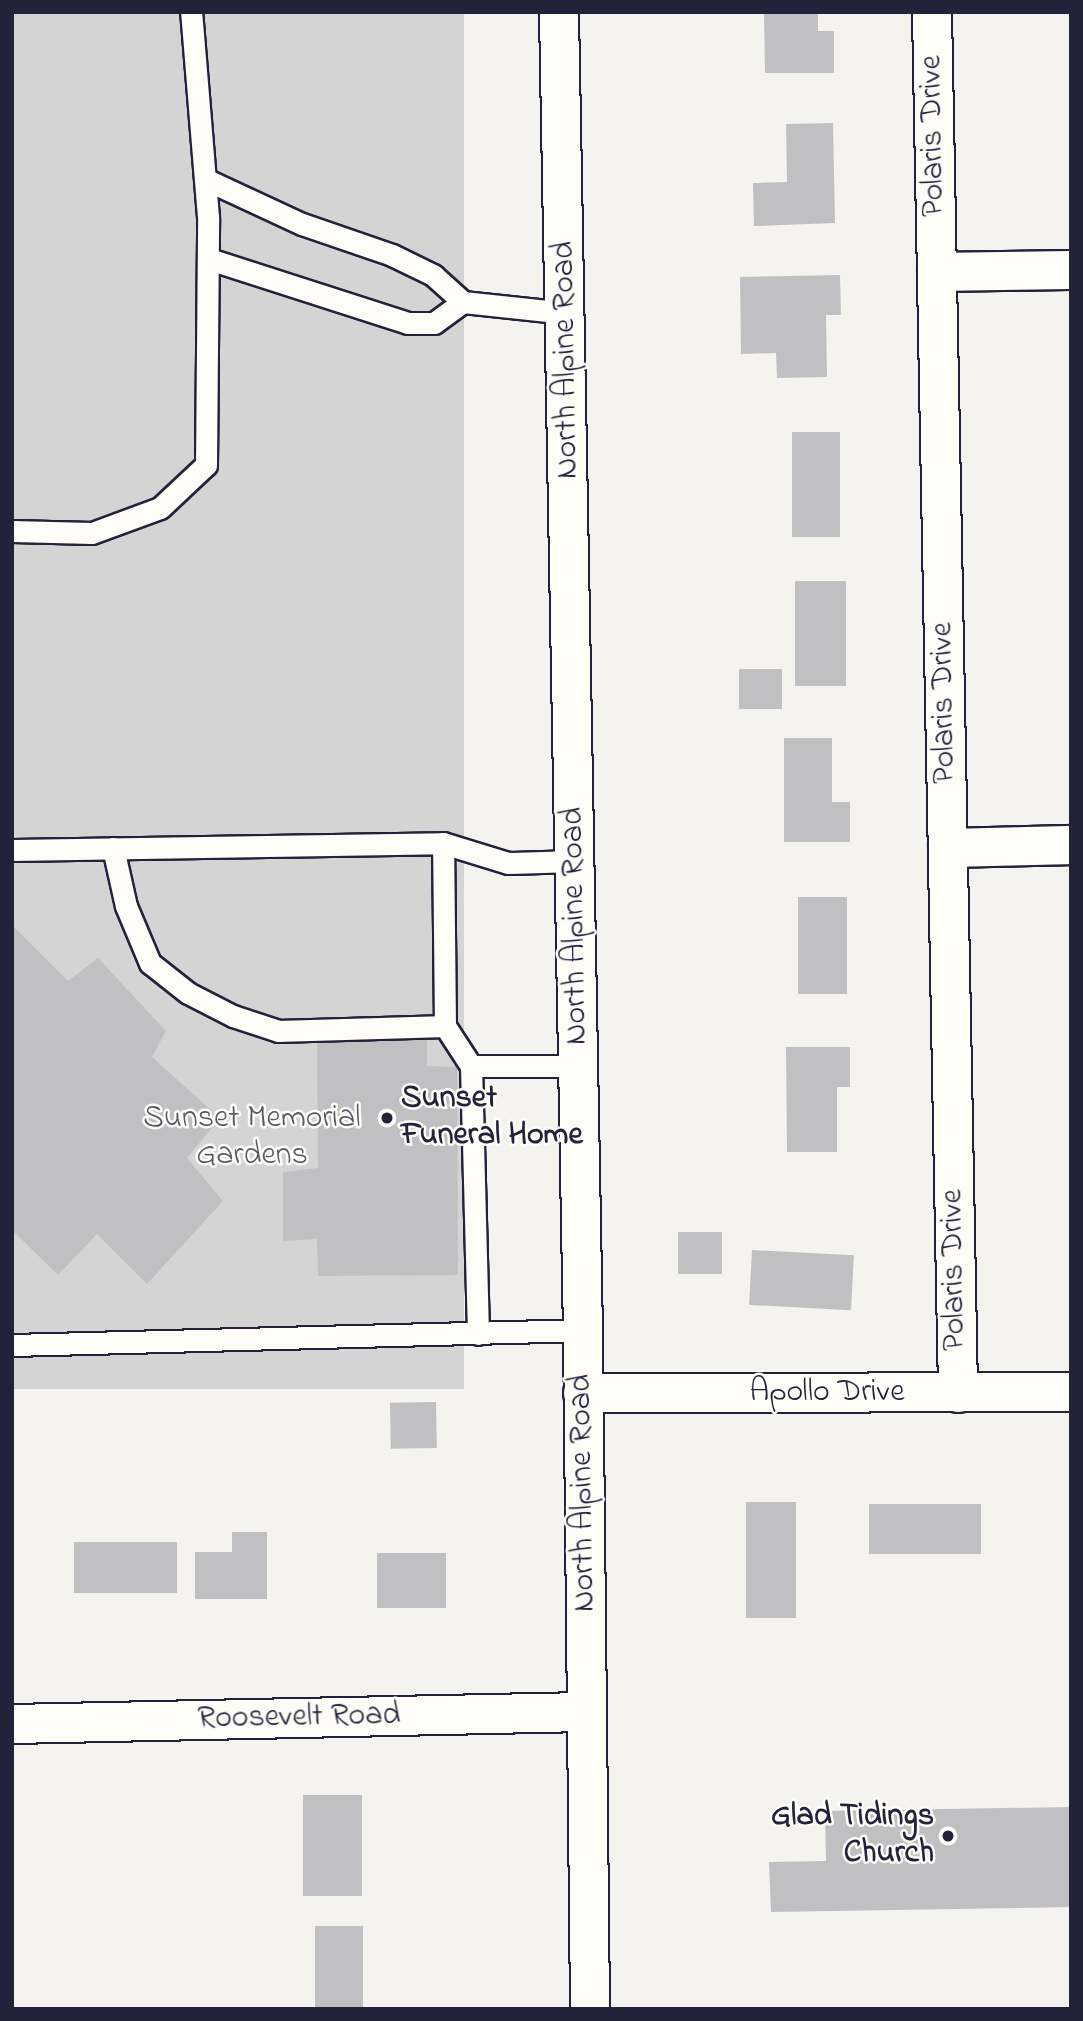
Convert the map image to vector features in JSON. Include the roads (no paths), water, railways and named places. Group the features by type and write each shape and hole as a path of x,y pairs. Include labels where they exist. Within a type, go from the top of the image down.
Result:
{"street":[{"name":"North Alpine Road","path":"559,12 583,1330 590,2009"},
{"name":"Polaris Drive","path":"932,12 958,1393"},
{"path":"937,272 1071,270"},
{"path":"947,848 1071,845"},
{"name":"Apollo Drive","path":"583,1393 1071,1392"},
{"name":"Roosevelt Road","path":"12,1724 586,1712"}],"lane":[{"path":"12,531 92,533 160,508 206,465 209,259 207,180 191,12"},
{"path":"207,180 302,224 392,255 433,275 463,302 566,313"},
{"path":"209,259 408,323 434,323 463,302"},
{"path":"443,843 445,1026 471,1066 478,1334"},
{"path":"12,850 443,843 508,863 575,861"},
{"path":"113,848 126,906 150,963 188,993 233,1016 279,1031 445,1026"},
{"path":"471,1066 578,1066"},
{"path":"12,1345 583,1330"}],"place":[{"name":"Sunset Funeral Home","path":"387,1118"},
{"name":"Glad Tidings Church","path":"948,1836"}],"park label":[{"name":"Sunset Memorial Gardens","path":"252,1138"}]}
